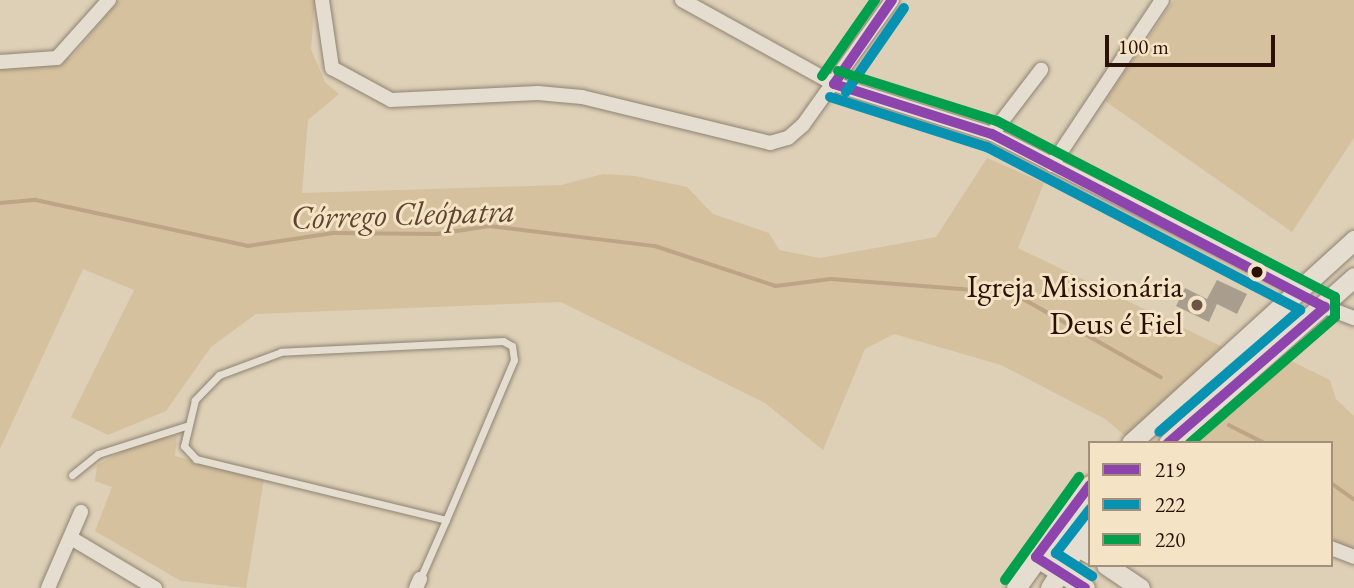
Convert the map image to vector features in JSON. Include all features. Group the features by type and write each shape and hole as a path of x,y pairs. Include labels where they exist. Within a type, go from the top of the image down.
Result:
{"main road":[{"path":"1133,441 1303,291 1354,240"},
{"path":"1170,441 1325,307 1354,277"},
{"path":"1303,291 1325,307"},
{"path":"1016,588 1053,532 1088,488"},
{"path":"1053,532 1083,550"},
{"path":"1056,580 1083,550 1088,533"},
{"path":"1036,557 1056,580 1085,588"},
{"path":"1109,567 1140,588"}],"street":[{"path":"0,62 57,58 109,0"},
{"path":"322,0 322,16 332,68 391,100 538,93 582,97 770,143 788,138 834,84 892,0"},
{"path":"322,16 334,0"},
{"path":"682,0 834,84 992,134 1303,291"},
{"path":"1052,165 1162,0"},
{"path":"992,134 1041,70"},
{"path":"1325,307 1354,318"},
{"path":"48,588 81,512"},
{"path":"71,538 155,588"},
{"path":"1333,549 1354,558"}],"lane":[{"path":"418,583 446,520 514,360 508,342 260,356 205,386 186,426 184,446 195,458 446,520"},
{"path":"72,475 111,449 186,426"}],"shaded area":[{"path":"119,0 315,0 311,49 325,82 339,94 308,120 302,193 561,185 603,174 635,176 687,187 713,214 769,233 779,250 820,258 936,237 987,158 1044,183 1018,248 1227,349 1129,439 1105,419 1001,365 894,334 865,349 823,450 765,403 561,302 256,314 211,347 166,411 108,435 71,417 134,290 83,269 0,449 0,67 71,58"},
{"path":"1174,0 1354,0 1354,138 1292,232 1105,101"},
{"path":"1279,355 1330,380 1336,399 1354,416 1354,554 1333,546 1333,441 1182,441"},
{"path":"177,436 175,456 264,479 246,588 181,581 95,531 112,487 95,481 97,465 144,440"}],"building":[{"path":"1217,280 1247,294 1237,314 1217,304 1209,322 1176,306 1185,288 1207,299"}],"waterway":[{"name":"Córrego Cleópatra","path":"0,203 36,200 248,246 333,233 437,234 489,226 655,246 776,286 831,279 1013,293 1161,377"},
{"name":"Córrego Cleópatra","path":"1229,425 1260,441"},
{"name":"Córrego Cleópatra","path":"1333,484 1354,499"}],"transit line":[{"name":"220","path":"822,76 875,0"},
{"name":"219","path":"834,84 892,0"},
{"name":"222","path":"846,92 904,8"},
{"name":"220","path":"838,71 997,121 1335,297 1335,317 1192,441"},
{"name":"219","path":"834,84 992,134 1325,307 1170,441"},
{"name":"222","path":"830,97 987,147 1300,310 1159,432"},
{"name":"220","path":"1005,580 1079,477"},
{"name":"219","path":"1085,588 1036,557 1088,488"},
{"name":"222","path":"1088,512 1056,553 1092,576"}],"place":[{"name":"Igreja Missionária Deus é Fiel","path":"1197,305"}]}
